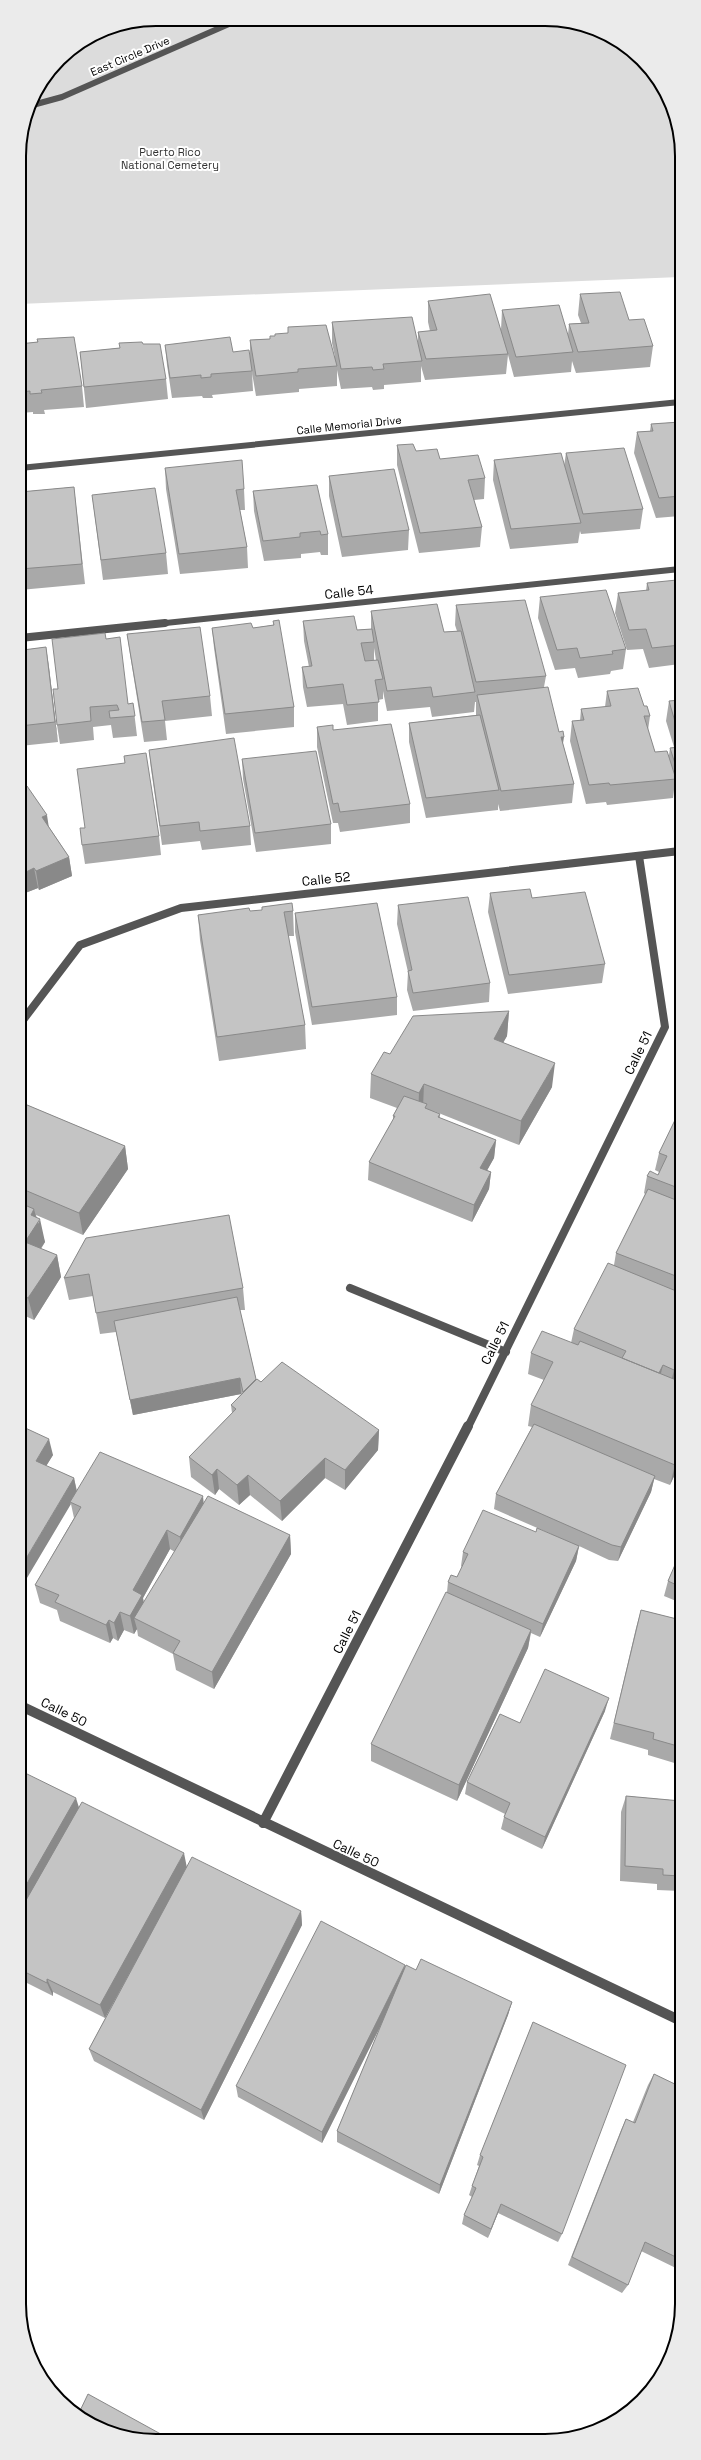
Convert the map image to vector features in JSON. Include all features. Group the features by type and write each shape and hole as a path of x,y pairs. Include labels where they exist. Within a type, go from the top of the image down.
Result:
{"street":[{"name":"East Circle Drive","path":"37,104 62,97 224,26"},
{"name":"Calle Memorial Drive","path":"26,467 675,402"},
{"name":"Calle 54","path":"26,637 675,571"},
{"name":"Calle 52","path":"26,1016 80,945 181,908 675,852"},
{"name":"Calle 51","path":"263,1823 506,1352 665,1027 639,856"},
{"path":"350,1288 506,1352"},
{"name":"Calle 50","path":"26,1708 263,1823 675,2018"}],"green space":[{"name":"Puerto Rico National Cemetery","path":"156,26 545,26 571,28 603,39 624,53 637,64 648,77 658,91 665,106 673,130 675,147 675,277 26,304 26,147 28,130 39,98 58,70 70,58 91,43 122,30"}],"building":[{"path":"620,292 629,320 644,319 653,346 578,352 569,324 589,323 580,294"},
{"path":"490,294 508,354 426,359 418,332 437,330 428,301"},
{"path":"559,305 573,352 516,357 502,310"},
{"path":"412,317 422,361 383,364 384,369 373,370 372,367 341,369 332,322"},
{"path":"326,325 337,366 298,369 298,372 256,376 250,340 270,339 270,336 275,336 275,334 288,333 288,327"},
{"path":"74,337 82,386 41,390 42,393 30,394 30,391 26,391 26,343 38,342 37,339"},
{"path":"230,337 233,352 249,350 252,371 211,374 211,377 201,378 201,375 170,378 165,345"},
{"path":"142,342 143,344 160,344 166,379 84,387 80,352 120,348 119,343"},
{"path":"675,422 675,496 659,498 637,432 653,431 651,424"},
{"path":"413,444 416,451 437,449 440,459 478,455 485,478 468,480 482,527 420,533 397,445"},
{"path":"624,448 643,509 583,514 566,453"},
{"path":"561,453 581,523 511,529 494,460"},
{"path":"242,460 244,489 236,490 247,547 179,554 165,468"},
{"path":"394,469 409,530 342,537 329,476"},
{"path":"317,485 328,534 321,535 320,531 300,533 300,537 263,541 253,491"},
{"path":"74,487 82,564 26,569 26,491"},
{"path":"155,488 166,553 101,560 92,495"},
{"path":"675,580 675,646 652,648 646,629 629,630 618,593 649,590 647,583"},
{"path":"606,590 626,649 612,651 613,654 580,658 577,648 557,650 540,597"},
{"path":"525,600 546,676 476,682 456,605"},
{"path":"437,604 444,632 461,631 475,692 433,697 431,687 387,691 371,611"},
{"path":"354,616 357,630 372,629 374,642 361,643 365,661 378,660 383,679 375,680 379,702 347,705 343,684 307,688 302,667 312,666 303,621"},
{"path":"279,620 294,707 225,714 212,628 251,623 253,628 274,625 273,621"},
{"path":"200,627 210,696 162,701 165,720 142,722 127,634"},
{"path":"105,633 106,639 120,637 128,704 133,703 135,716 110,718 109,711 119,710 117,705 90,707 91,721 57,725 53,689 58,689 52,639"},
{"path":"46,647 55,722 26,725 26,650"},
{"path":"548,687 559,732 563,731 564,737 561,737 574,784 501,791 477,695"},
{"path":"638,688 644,706 647,706 650,716 644,716 655,752 667,751 675,779 610,785 609,783 589,785 572,721 584,720 581,709 611,706 607,691"},
{"path":"675,700 675,722 669,701"},
{"path":"480,715 499,790 426,798 409,723"},
{"path":"391,724 410,804 340,812 338,803 333,804 317,727 333,725 333,730"},
{"path":"234,738 250,826 200,831 199,822 160,826 149,750"},
{"path":"670,748 675,748 675,764"},
{"path":"316,751 331,824 255,833 242,759"},
{"path":"146,753 159,836 82,845 80,828 85,828 77,769 125,763 124,756"},
{"path":"26,786 47,815 42,817 69,857 36,871 34,868 26,872"},
{"path":"530,889 532,898 585,892 605,964 509,975 490,893"},
{"path":"468,897 490,983 413,993 408,971 412,970 398,905"},
{"path":"292,903 293,911 284,912 305,1025 217,1037 198,915 249,908 250,911 262,910 262,907"},
{"path":"377,903 397,997 312,1007 295,913"},
{"path":"509,1011 494,1039 555,1063 521,1121 424,1084 419,1093 371,1074 384,1052 390,1054 413,1016"},
{"path":"404,1096 427,1104 425,1108 440,1114 438,1117 496,1140 480,1168 491,1172 474,1205 369,1162 395,1116 393,1116"},
{"path":"26,1105 125,1146 79,1213 26,1191"},
{"path":"675,1120 675,1187 647,1176 650,1171 658,1175 667,1156 659,1153"},
{"path":"648,1189 675,1200 675,1276 616,1253"},
{"path":"26,1206 34,1209 31,1215 40,1219 26,1240"},
{"path":"229,1215 243,1288 96,1313 89,1274 64,1278 86,1238"},
{"path":"26,1242 57,1255 28,1298 26,1297"},
{"path":"608,1263 675,1291 675,1368 674,1370 663,1365 659,1373 622,1358 626,1351 574,1329"},
{"path":"237,1297 256,1379 243,1392 240,1378 130,1400 114,1321"},
{"path":"542,1331 578,1345 580,1341 675,1380 675,1465 531,1405 553,1362 531,1353"},
{"path":"282,1362 379,1430 345,1470 325,1458 280,1501 248,1475 237,1485 217,1469 212,1475 189,1457 236,1409 231,1405 257,1379 261,1382"},
{"path":"534,1424 655,1476 621,1547 612,1545 496,1494"},
{"path":"26,1428 49,1439 36,1461 74,1478 26,1559"},
{"path":"100,1452 203,1496 180,1537 167,1530 133,1590 142,1595 130,1616 120,1612 114,1623 109,1620 106,1625 55,1602 59,1595 35,1585 81,1507 70,1502"},
{"path":"208,1496 290,1535 212,1672 173,1653 180,1641 134,1618"},
{"path":"483,1510 536,1532 537,1528 579,1546 543,1624 448,1582 451,1575 457,1577 468,1554 463,1552"},
{"path":"675,1565 675,1584 668,1581"},
{"path":"446,1592 531,1630 459,1785 371,1744"},
{"path":"641,1610 675,1618 675,1745 653,1739 654,1733 614,1723"},
{"path":"545,1669 609,1698 545,1837 504,1817 510,1803 467,1782 500,1714 520,1723"},
{"path":"26,1773 76,1798 26,1885"},
{"path":"626,1796 675,1800 675,1876 663,1875 663,1869 625,1866"},
{"path":"82,1802 184,1853 100,2005 47,1979 47,1983 26,1972 26,1900"},
{"path":"192,1857 301,1911 201,2110 89,2049"},
{"path":"321,1921 405,1965 322,2132 236,2086"},
{"path":"421,1959 512,2002 440,2185 337,2131 406,1965 416,1970"},
{"path":"533,2022 626,2065 562,2234 501,2204 491,2229 464,2215 476,2188 472,2186 483,2157 480,2155"},
{"path":"654,2074 675,2084 675,2257 645,2242 628,2285 572,2257 626,2119 635,2123"},
{"path":"88,2394 161,2434 130,2432 98,2421 81,2410"}]}
